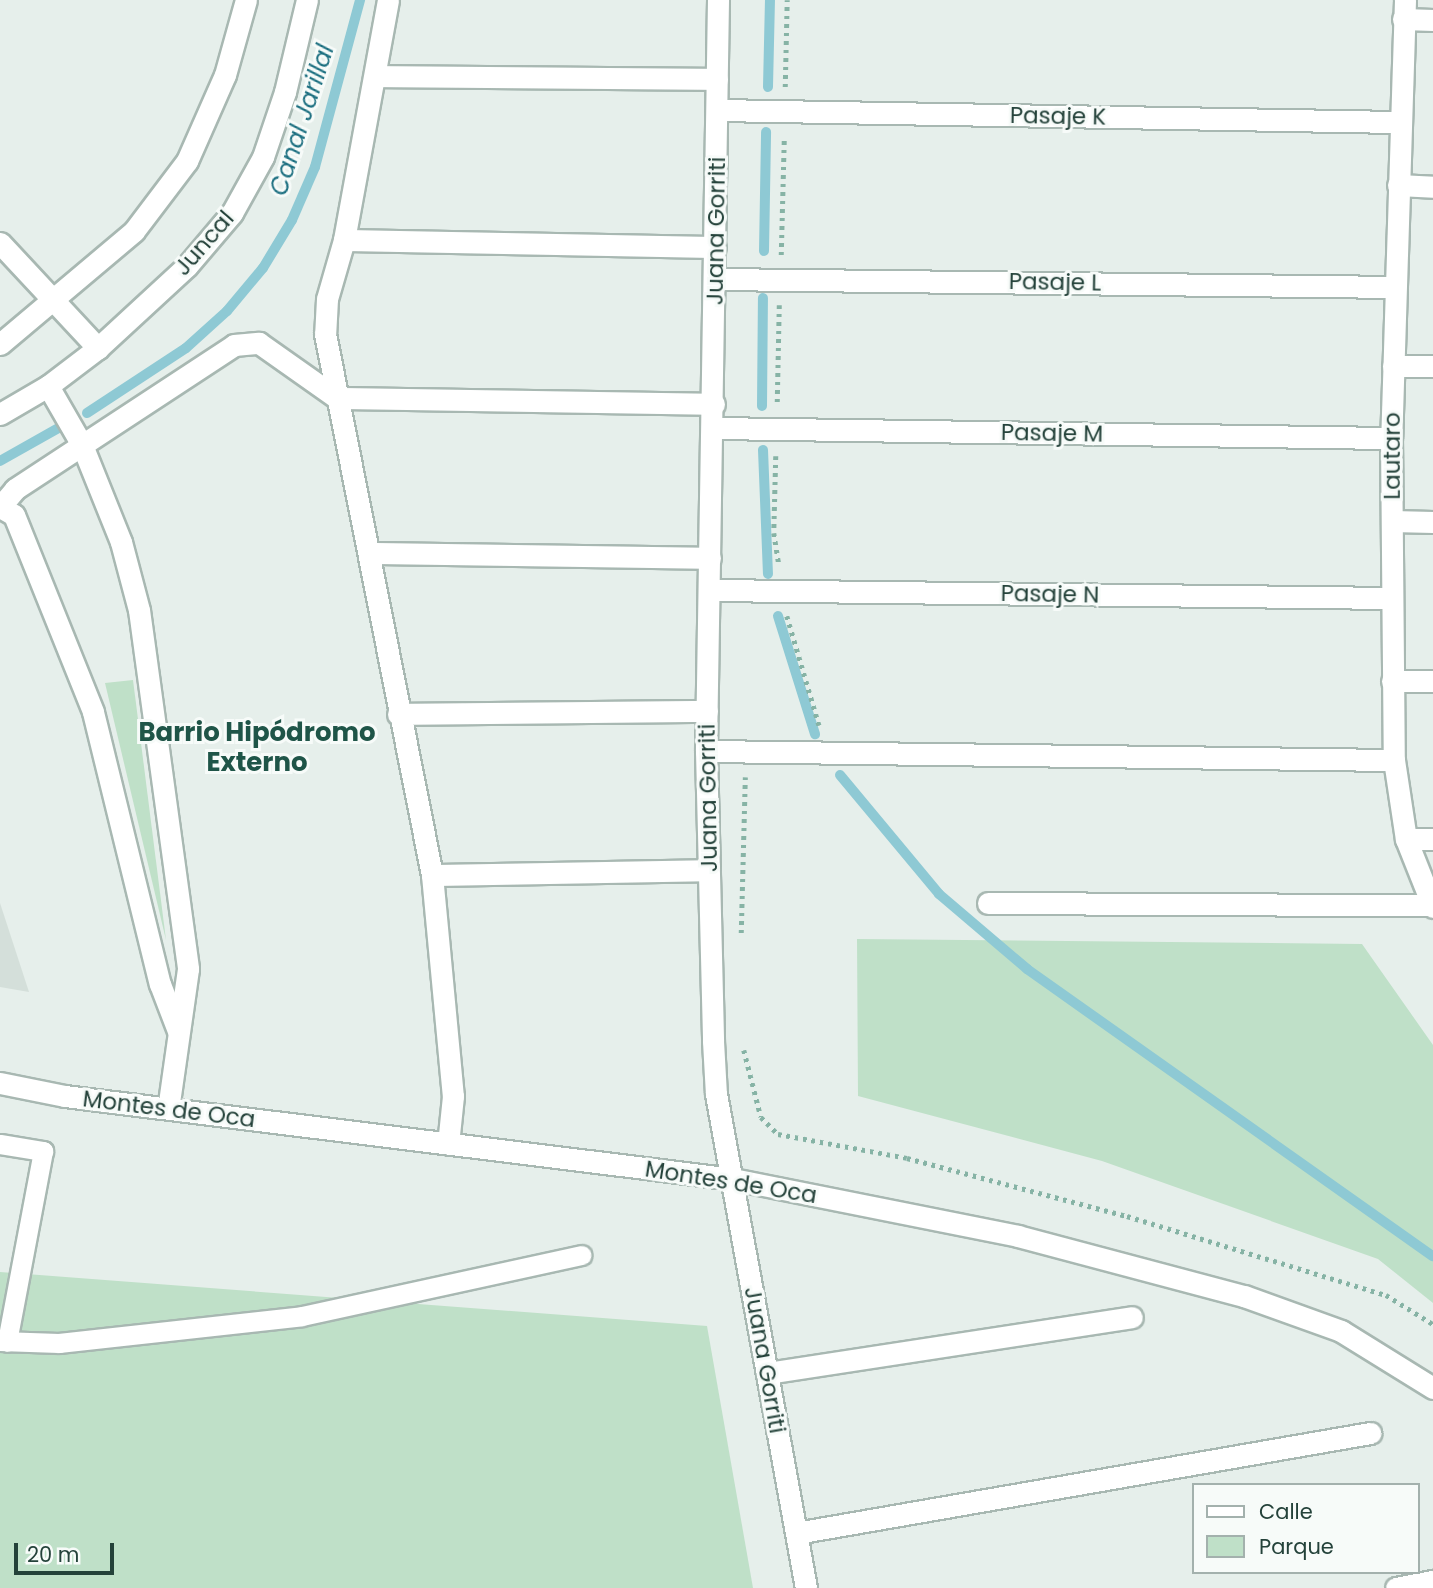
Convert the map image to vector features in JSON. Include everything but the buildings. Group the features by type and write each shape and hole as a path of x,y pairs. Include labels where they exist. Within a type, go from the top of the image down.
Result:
{"street":[{"path":"0,344 58,300 134,231 187,162 225,75 246,0"},
{"name":"Juncal","path":"0,414 48,386 98,348 187,265 232,214 263,157 285,92 307,0"},
{"path":"388,0 377,76 344,240 327,299 326,334 398,714 432,875 453,1096 448,1144"},
{"name":"Juana Gorriti","path":"718,0 714,428 706,751 716,1094 806,1588"},
{"path":"1404,9 1433,20"},
{"name":"Lautaro","path":"1404,9 1391,438 1394,760 1406,839 1432,906"},
{"path":"377,76 717,79"},
{"name":"Pasaje K","path":"717,110 1399,122"},
{"path":"1398,185 1433,187"},
{"path":"344,240 715,247"},
{"path":"0,243 58,300 98,348"},
{"name":"Pasaje L","path":"715,279 1395,287"},
{"path":"179,1033 160,984 93,712 14,515 0,507 15,489 234,345 259,343 337,398 714,404"},
{"path":"1393,366 1433,366"},
{"path":"48,386 82,444 121,542 139,610 188,969 168,1109"},
{"name":"Pasaje M","path":"714,428 1391,438"},
{"path":"1392,521 1433,522"},
{"path":"369,553 710,558"},
{"name":"Pasaje N","path":"710,590 1391,598"},
{"path":"1392,681 1433,681"},
{"path":"398,714 707,711"},
{"path":"706,751 1394,760"},
{"path":"1406,839 1433,839"},
{"path":"432,875 708,870"},
{"path":"988,903 1432,906"},
{"name":"Montes de Oca","path":"0,1083 168,1109 733,1180 1018,1236 1244,1296 1340,1331 1433,1388"},
{"path":"766,1373 1132,1317"},
{"path":"796,1533 1370,1433"},
{"path":"1396,1588 1433,1581"}],"lane":[{"path":"0,1144 43,1151 3,1342 59,1343 302,1316 581,1255"}],"path":[{"path":"787,0 774,533 783,591 827,753"},
{"path":"740,948 746,752"},
{"path":"743,1044 761,1117 778,1134 907,1158 1127,1216 1386,1295 1433,1324"}],"shaded area":[{"path":"0,903 29,992 0,987"}],"green space":[{"path":"133,680 166,940 105,683"},
{"path":"857,939 1362,944 1433,1045 1433,1303 1378,1259 1102,1161 858,1096"},
{"path":"0,1272 707,1326 753,1588 0,1588"}],"waterway":[{"name":"Canal Jarillal","path":"87,413 186,348 227,311 263,268 292,220 315,167 360,0"},
{"path":"768,87 770,0"},
{"path":"764,251 766,132"},
{"path":"762,406 763,298"},
{"path":"0,461 64,425"},
{"path":"763,450 768,574"},
{"path":"778,616 815,734"},
{"path":"840,775 939,894 1027,969 1433,1256"}],"district":[{"name":"Barrio Hipódromo Externo","path":"257,748"}]}
